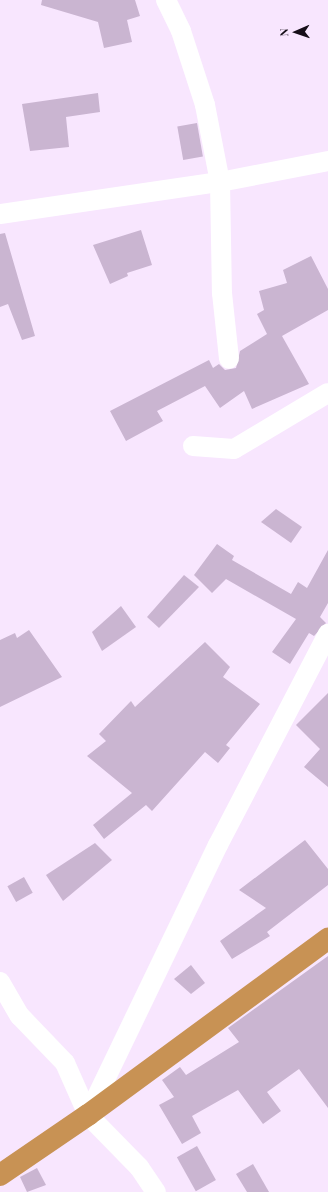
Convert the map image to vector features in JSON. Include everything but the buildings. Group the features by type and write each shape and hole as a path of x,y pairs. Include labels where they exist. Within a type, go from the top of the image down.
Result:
{"highway":[{"path":"0,1175 88,1115 328,939"}],"street":[{"path":"166,0 181,31 205,105 220,182 222,293 229,358"},
{"path":"0,214 220,182 328,161"},
{"path":"193,446 234,449 328,393"},
{"path":"88,1115 218,845 328,634"},
{"path":"0,982 20,1016"},
{"path":"0,1002 20,1016 65,1063 88,1115 139,1167 156,1192"}]}
